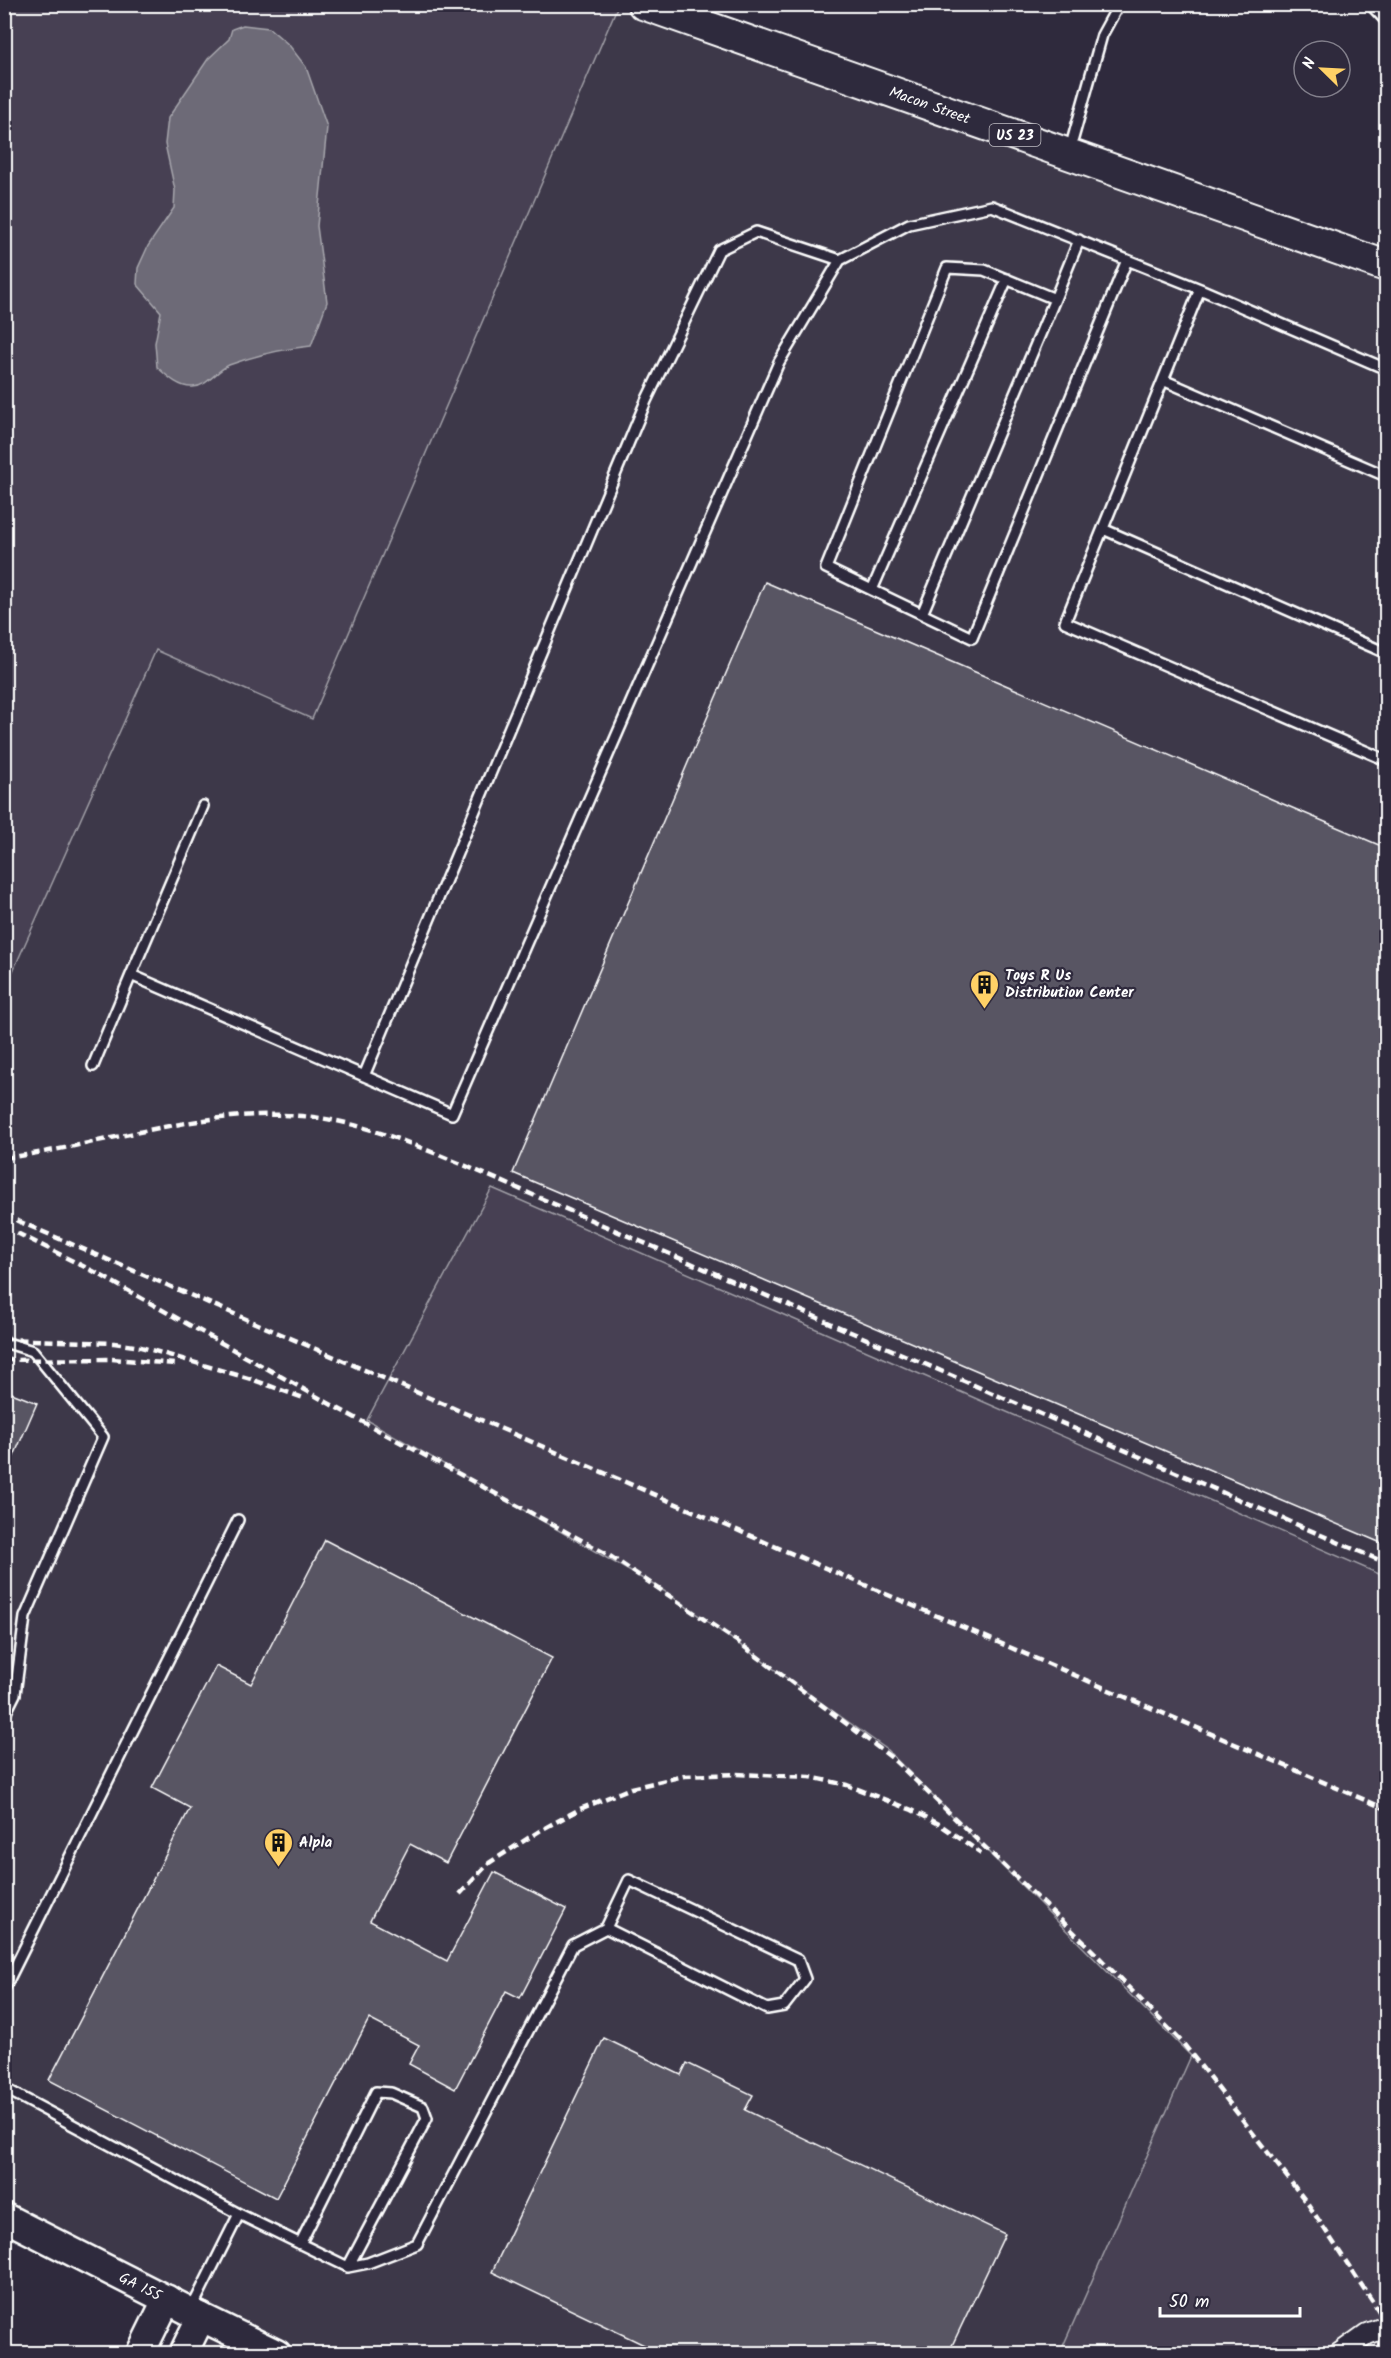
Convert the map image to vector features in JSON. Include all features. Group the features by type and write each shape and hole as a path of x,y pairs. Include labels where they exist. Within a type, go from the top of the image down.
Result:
{"main road":[{"name":"Macon Street","path":"643,4 1386,266"},
{"name":"GA 155","path":"4,2217 277,2354"},
{"path":"140,2354 186,2310"},
{"path":"183,2354 186,2310"}],"street":[{"path":"1339,2354 1367,2334 1386,2327"}],"lane":[{"path":"1068,154 1102,35 1119,4"},
{"path":"1370,4 1386,21"},
{"path":"131,975 452,1114 779,362 840,260 909,224 992,206 1200,289 1386,369"},
{"path":"364,1076 646,401 719,250 756,232 840,260"},
{"path":"922,614 1079,240"},
{"path":"1056,299 984,270 947,268 826,568 972,638 1127,260"},
{"path":"873,590 1007,279"},
{"path":"1200,289 1065,622 1386,760"},
{"path":"1163,380 1386,476"},
{"path":"1103,529 1386,653"},
{"path":"93,1066 203,806"},
{"path":"4,1342 33,1351 103,1437 25,1617 15,1694 4,1716"},
{"path":"4,1989 238,1520"},
{"path":"4,2088 239,2214 300,2244 348,2267 368,2263 417,2244 573,1945 606,1928 629,1880 798,1960 805,1979 784,2006 767,2009 606,1928"},
{"path":"300,2244 376,2092 391,2093 423,2107 427,2118 348,2267"},
{"path":"186,2310 239,2214"}],"shaded area":[{"path":"5,5 618,5 312,719 156,650 5,989"},
{"path":"618,5 664,5 1386,264 1386,1577 492,1188 664,1591 885,1748 1191,2057 1060,2353 167,2353 183,2321 5,2232 5,989 156,650 312,719"},
{"path":"243,25 269,28 289,45 306,67 327,127 317,226 327,302 311,346 239,361 225,367 203,384 188,387 174,381 157,367 155,343 161,312 137,284 138,268 148,246 174,208 175,190 165,144 168,118 208,59 229,39 232,29"},
{"path":"492,1188 1386,1577 1386,2353 1060,2353 1191,2056 885,1748 664,1591 367,1420"}],"building":[{"name":"Toys R Us Distribution Center","path":"765,582 1386,848 1386,1545 513,1173"},
{"path":"4,1390 37,1403 4,1479"},
{"name":"Alpla","path":"325,1540 552,1658 446,1863 410,1844 370,1921 447,1961 494,1872 566,1909 520,1998 506,1991 455,2089 409,2064 419,2045 369,2019 276,2198 49,2080 190,1808 152,1788 216,1666 251,1684"},
{"path":"604,2038 681,2075 687,2063 753,2095 745,2110 1005,2234 948,2354 663,2354 492,2272"}],"railway":[{"path":"4,1158 161,1128 240,1116 280,1115 320,1118 373,1131 459,1163 1386,1563"},
{"path":"4,1215 1386,1809"},
{"path":"17,1233 93,1271 339,1409 607,1554 738,1642 892,1758 1088,1946 1182,2042 1308,2204 1386,2322"},
{"path":"4,1339 114,1343 141,1347 251,1379 306,1399"},
{"path":"4,1360 112,1359 176,1364"},
{"path":"460,1894 489,1863 541,1830 580,1809 631,1788 684,1776 736,1774 810,1777 847,1785 912,1810 939,1824 981,1853"}],"place":[{"name":"Toys R Us Distribution Center","path":"984,1010"},
{"name":"Alpla","path":"278,1868"}]}
